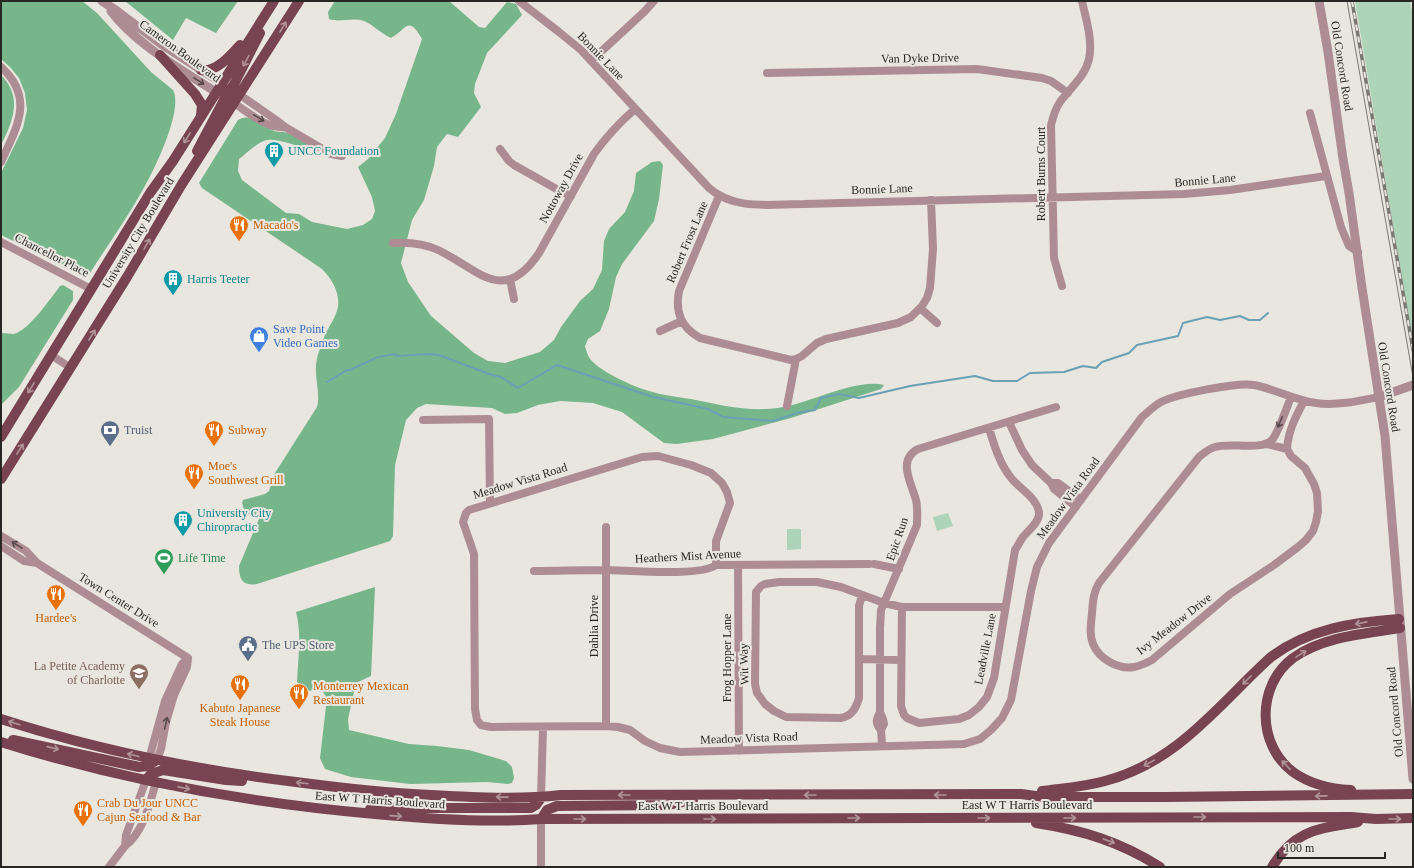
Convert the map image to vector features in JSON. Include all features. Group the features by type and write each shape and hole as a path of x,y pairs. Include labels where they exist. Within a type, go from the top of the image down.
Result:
{"main road":[{"name":"University City Boulevard","path":"1,437 150,193 173,160 260,22 275,1"},
{"path":"233,97 275,1"},
{"path":"233,97 299,1"},
{"path":"201,70 210,69 223,62 237,49 260,22"},
{"path":"160,55 200,100 202,109 200,117"},
{"path":"219,88 226,91 233,97"},
{"name":"University City Boulevard","path":"1,479 127,278 182,184 189,165 233,97"},
{"path":"1021,794 1087,786 1134,772 1162,756 1190,736 1262,665 1281,649 1311,634 1367,622 1400,623"},
{"path":"1388,795 1377,791 1330,788 1310,782 1302,777 1286,765 1275,750 1267,732 1265,713 1267,697 1274,682 1284,666 1302,652 1323,643 1400,623"},
{"name":"East W T Harris Boulevard","path":"1,719 64,737 153,759 206,770 357,790 407,794 541,798 561,795 1021,794 1043,797 1158,797 1413,794"},
{"path":"1,738 139,767 147,766 153,759"},
{"name":"East W T Harris Boulevard","path":"1,742 82,765 146,780 238,798 345,812 395,816 527,820 1413,818"},
{"path":"146,780 151,774 163,770 226,780 255,781 270,779"},
{"path":"541,819 547,810 557,806 667,805 720,795"},
{"path":"345,812 386,808 531,808 536,805 541,798"},
{"path":"1003,818 1062,827 1083,832 1117,844 1160,867"},
{"path":"1272,867 1284,850 1301,837 1321,828 1376,819"}],"street":[{"name":"Bonnie Lane","path":"519,1 560,32 591,61 699,178 719,196 724,199 747,205 1197,193 1230,190 1326,176"},
{"path":"591,61 654,1"},
{"name":"Robert Burns Court","path":"1062,286 1054,258 1051,125 1055,111 1084,73 1089,59 1090,49 1082,1"},
{"name":"Old Concord Road","path":"1319,1 1358,252 1387,458 1413,779"},
{"name":"Cameron Boulevard","path":"104,3 118,20 160,55 219,88"},
{"name":"Cameron Boulevard","path":"104,3 115,9 161,44 201,70 219,88"},
{"path":"1,67 16,85 20,94 21,105 18,124 1,162"},
{"name":"Van Dyke Drive","path":"767,73 977,69 1042,78 1051,81 1068,93"},
{"path":"233,97 276,120 285,128 331,154 342,156"},
{"name":"Nottoway Drive","path":"510,279 517,276 532,264 594,154 616,126 635,109"},
{"path":"1310,113 1326,176 1346,241 1349,246 1358,252"},
{"path":"500,149 514,165 570,196"},
{"name":"Robert Frost Lane","path":"719,196 679,291 677,305 678,314 692,334 704,340 796,360"},
{"path":"787,406 796,360 817,343 826,339 898,322 911,317 927,298 930,288 932,249 931,200"},
{"name":"Chancellor Place","path":"1,242 91,289"},
{"path":"393,243 412,242 424,245 442,252 483,277 493,280 510,279 514,299"},
{"path":"920,308 937,323"},
{"path":"660,331 682,321"},
{"path":"51,355 71,368"},
{"name":"Meadow Vista Road","path":"716,565 716,541 730,503 727,492 718,478 711,473 685,463 658,456 649,455 469,510 466,513 463,522 474,554 475,711 477,720 481,725 543,727 606,726 625,728 645,741 670,751 739,751 964,744 980,739 1002,718 1011,700 1037,567 1049,544 1142,417 1161,402 1180,395 1244,384 1261,387 1304,401 1326,404 1344,403 1379,397"},
{"path":"1379,397 1413,385"},
{"path":"1267,444 1274,437 1291,397"},
{"path":"1286,449 1292,424 1304,401"},
{"name":"Epic Run","path":"882,746 881,730 877,725 876,720 880,712 881,610 917,525 918,514 916,501 906,467 908,457 918,449 1056,407"},
{"path":"423,420 489,419 490,503"},
{"path":"1009,422 1022,450 1032,465 1052,483 1058,483 1061,490 1078,503"},
{"name":"Leadville Lane","path":"902,607 901,706 904,715 907,718 919,723 959,719 969,715 979,708 987,697 994,678 1015,550 1022,538 1037,521 1039,513 1036,503 1011,478 996,451 989,428"},
{"name":"Ivy Meadow Drive","path":"1238,444 1260,446 1267,444 1286,449 1291,456 1305,468 1314,484 1317,493 1318,511 1313,531 1306,540 1274,565 1230,594 1152,660 1134,667 1124,667 1106,660 1099,654 1094,646 1091,632 1092,599 1099,583 1199,457 1207,451 1220,446 1238,444"},
{"name":"Dahlia Drive","path":"606,527 606,726"},
{"name":"Town Center Drive","path":"1,536 24,550 37,563 188,658 187,667 174,695 166,722 161,749 153,759"},
{"name":"Town Center Drive","path":"1,546 24,561 37,563"},
{"name":"Heathers Mist Avenue","path":"534,571 606,570 652,573 704,570 716,565 871,564 899,569"},
{"name":"Frog Hopper Lane","path":"738,565 739,751"},
{"name":"Wit Way","path":"862,595 859,606 859,698 855,709 846,717 786,717 774,711 765,704 757,693 755,684 755,601 756,592 760,586 779,582 817,582 841,587 884,603 902,607 1005,607"},
{"path":"859,659 902,660"},
{"path":"541,798 543,727"},
{"path":"125,846 126,835 146,780"},
{"path":"109,867 125,846 136,836 156,782"},
{"path":"541,819 541,867"}],"green space":[{"path":"1,1 82,1 97,13 151,72 173,90 175,99 171,126 166,142 153,171 129,213 90,273 84,275 1,235 1,173 23,128 27,110 25,93 19,78 1,59"},
{"path":"125,1 238,1 216,33 186,18 173,40"},
{"path":"335,1 449,1 479,27 485,28 507,2 516,4 522,15 487,53 475,84 474,93 481,107 458,137 447,134 437,147 434,166 424,200 412,220 401,263 408,282 431,316 474,353 488,361 505,363 540,352 554,340 561,327 580,301 593,289 602,270 604,241 609,229 625,212 634,191 636,173 652,162 660,161 663,165 659,199 654,221 622,264 616,277 609,309 600,331 588,339 585,346 588,355 596,365 627,383 664,395 723,406 756,409 790,406 860,385 884,385 881,389 791,418 713,439 677,444 664,443 622,412 593,403 560,401 538,405 517,413 505,414 492,408 426,404 417,408 406,420 395,465 393,536 390,541 257,584 245,583 241,578 239,566 259,519 258,516 245,513 242,503 243,500 265,494 269,491 275,473 317,407 317,358 325,335 337,311 338,297 332,282 322,269 202,188 199,183 238,120 247,117 256,120 274,131 290,134 307,144 304,148 275,140 263,141 239,159 238,171 242,180 286,213 299,214 312,222 347,229 363,225 372,219 375,211 372,197 358,167 368,159 385,138 396,114 422,39 417,31 410,26 407,26 391,38 364,21 329,19 328,12"},
{"path":"1355,1 1410,1 1413,17 1413,343"},
{"path":"1,75 8,83 12,92 14,109 9,127 1,145"},
{"path":"63,285 73,291 73,300 19,387 1,405 1,333 14,334 26,327 60,286"},
{"path":"948,513 953,526 937,531 933,517"},
{"path":"787,529 801,529 801,549 787,550"},
{"path":"375,587 371,676 356,683 348,719 349,730 409,744 469,750 506,761 512,767 514,778 512,783 487,782 410,784 351,777 325,769 320,758 327,698 323,692 304,690 297,682 299,629 296,612"}],"waterway":[{"path":"327,382 347,370 378,357 395,354 397,356 429,354 439,355 501,377 518,388 557,365 653,397 708,409 723,417 773,421 797,413 815,410 821,398 839,394 859,398 910,386 975,376 993,381 1017,381 1030,373 1064,372 1083,366 1096,368 1102,362 1129,353 1137,345 1178,336 1183,323 1207,317 1220,320 1240,316 1249,320 1260,320 1268,313"}],"tram line":[{"path":"1347,1 1413,377"}],"railway":[{"path":"1352,1 1413,350"}],"place":[{"name":"UNCC Foundation","path":"274,168"},
{"name":"Macado's","path":"239,242"},
{"name":"Harris Teeter","path":"173,296"},
{"name":"Save Point Video Games","path":"259,353"},
{"name":"Truist","path":"110,447"},
{"name":"Subway","path":"214,447"},
{"name":"Moe's Southwest Grill","path":"194,490"},
{"name":"University City Chiropractic","path":"183,537"},
{"name":"Life Time","path":"164,575"},
{"name":"Hardee's","path":"56,611"},
{"name":"The UPS Store","path":"248,662"},
{"name":"La Petite Academy of Charlotte","path":"139,690"},
{"name":"Kabuto Japanese Steak House","path":"240,701"},
{"name":"Monterrey Mexican Restaurant","path":"299,710"},
{"name":"Crab Du Jour UNCC Cajun Seafood & Bar","path":"83,827"}]}
